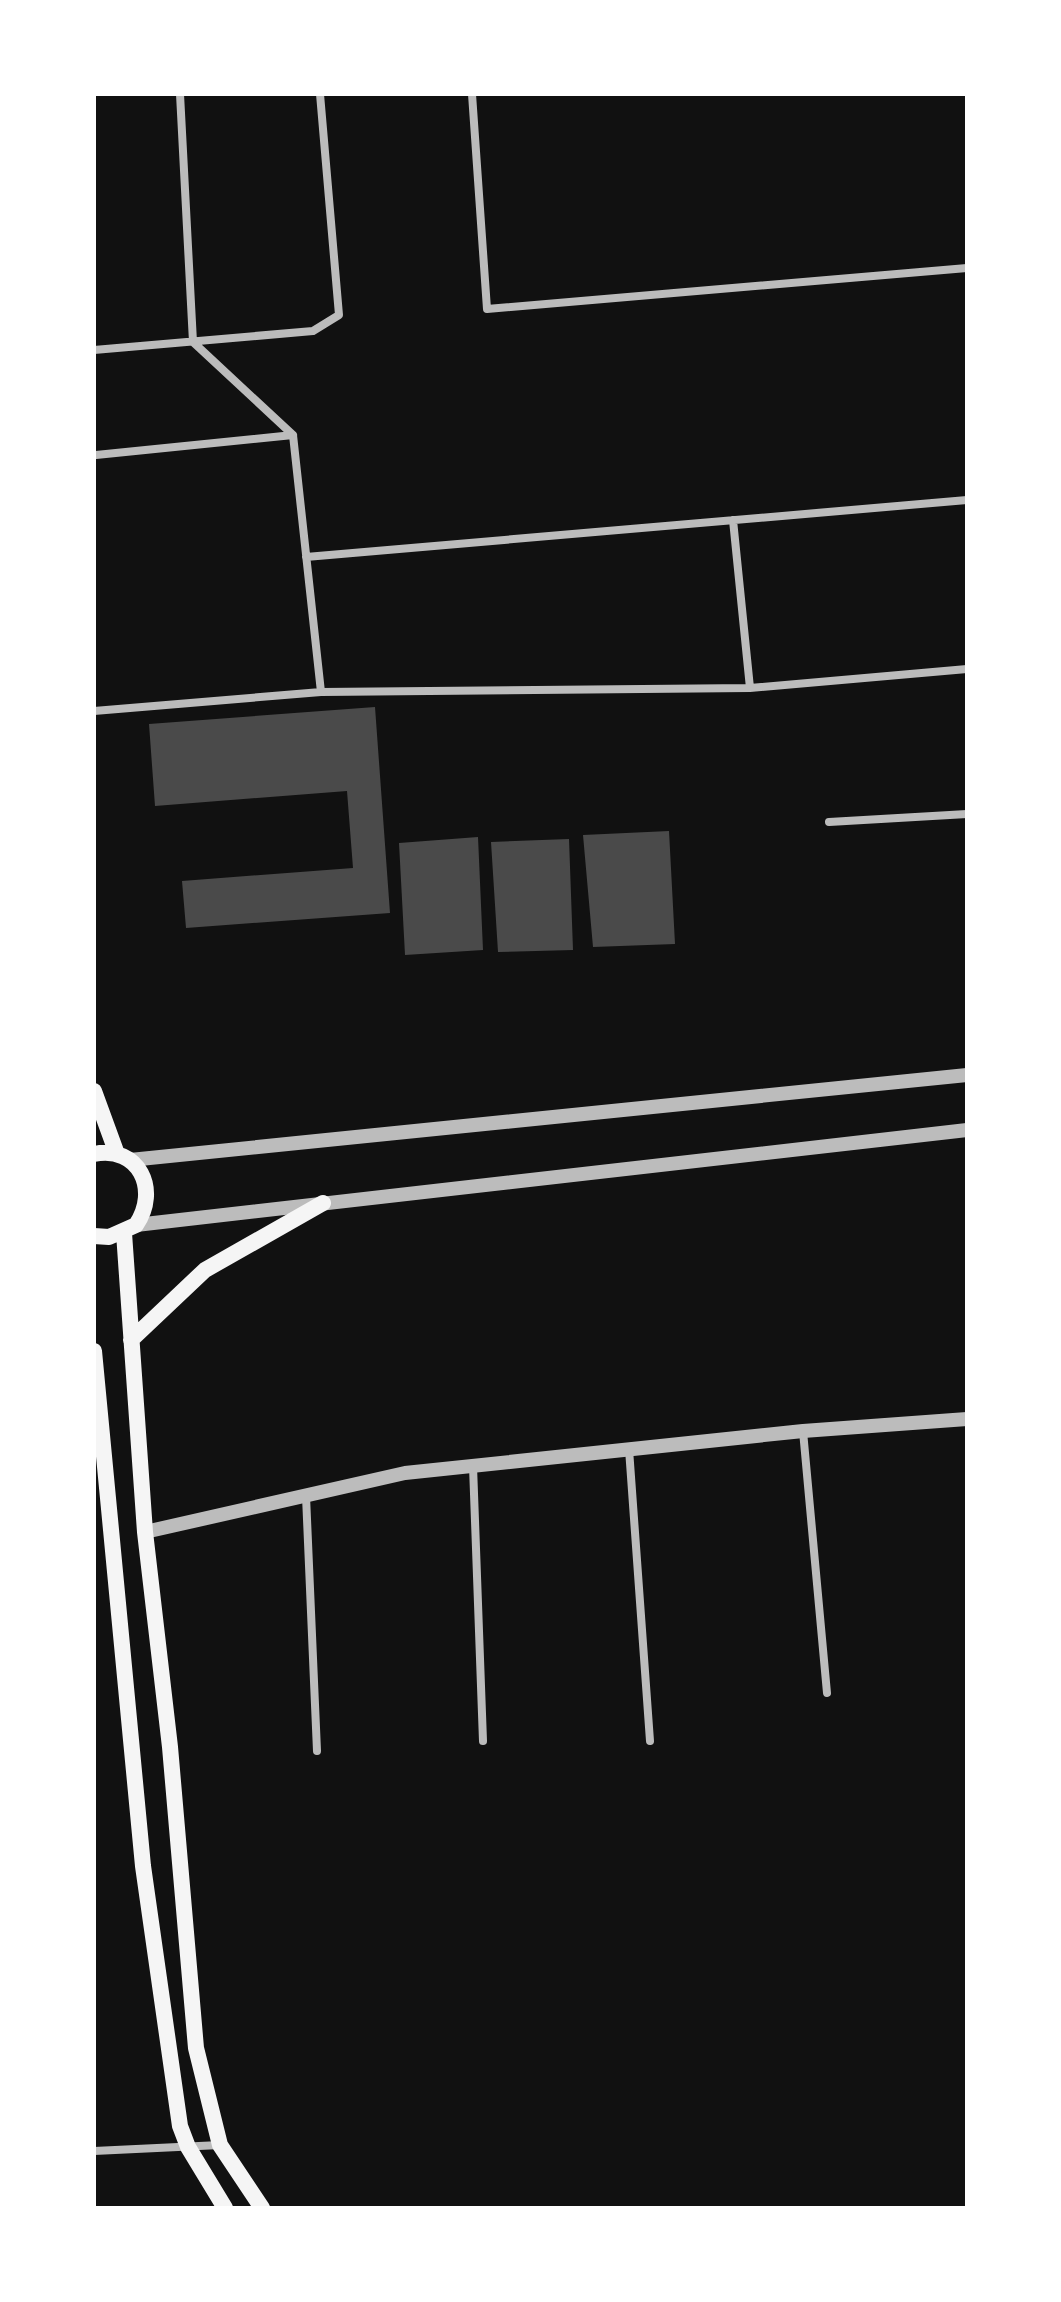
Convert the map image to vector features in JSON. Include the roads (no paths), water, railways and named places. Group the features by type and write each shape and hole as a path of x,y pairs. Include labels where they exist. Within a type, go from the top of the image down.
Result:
{"main road":[{"path":"94,1091 124,1157 141,1170 148,1198 130,1229 131,1340 145,1532 170,1747 196,2048 220,2145 262,2208"},
{"path":"94,1154 124,1157"},
{"path":"131,1340 205,1270 323,1203"},
{"path":"94,1236 130,1229"},
{"path":"94,1351 143,1866 180,2126 188,2147 225,2208"}],"street":[{"path":"180,94 193,342 293,435 321,692"},
{"path":"94,350 313,331 339,315 320,94"},
{"path":"472,94 487,309 967,268"},
{"path":"96,455 293,435"},
{"path":"306,557 967,500"},
{"path":"733,520 750,688"},
{"path":"94,711 321,692 750,688 967,669"},
{"path":"829,822 967,814"},
{"path":"124,1157 967,1075"},
{"path":"130,1229 323,1203 967,1130"},
{"path":"145,1532 405,1473 803,1431 967,1419"},
{"path":"803,1431 827,1693"},
{"path":"629,1449 650,1741"},
{"path":"473,1466 483,1741"},
{"path":"306,1496 317,1751"},
{"path":"94,2151 220,2145"}]}
